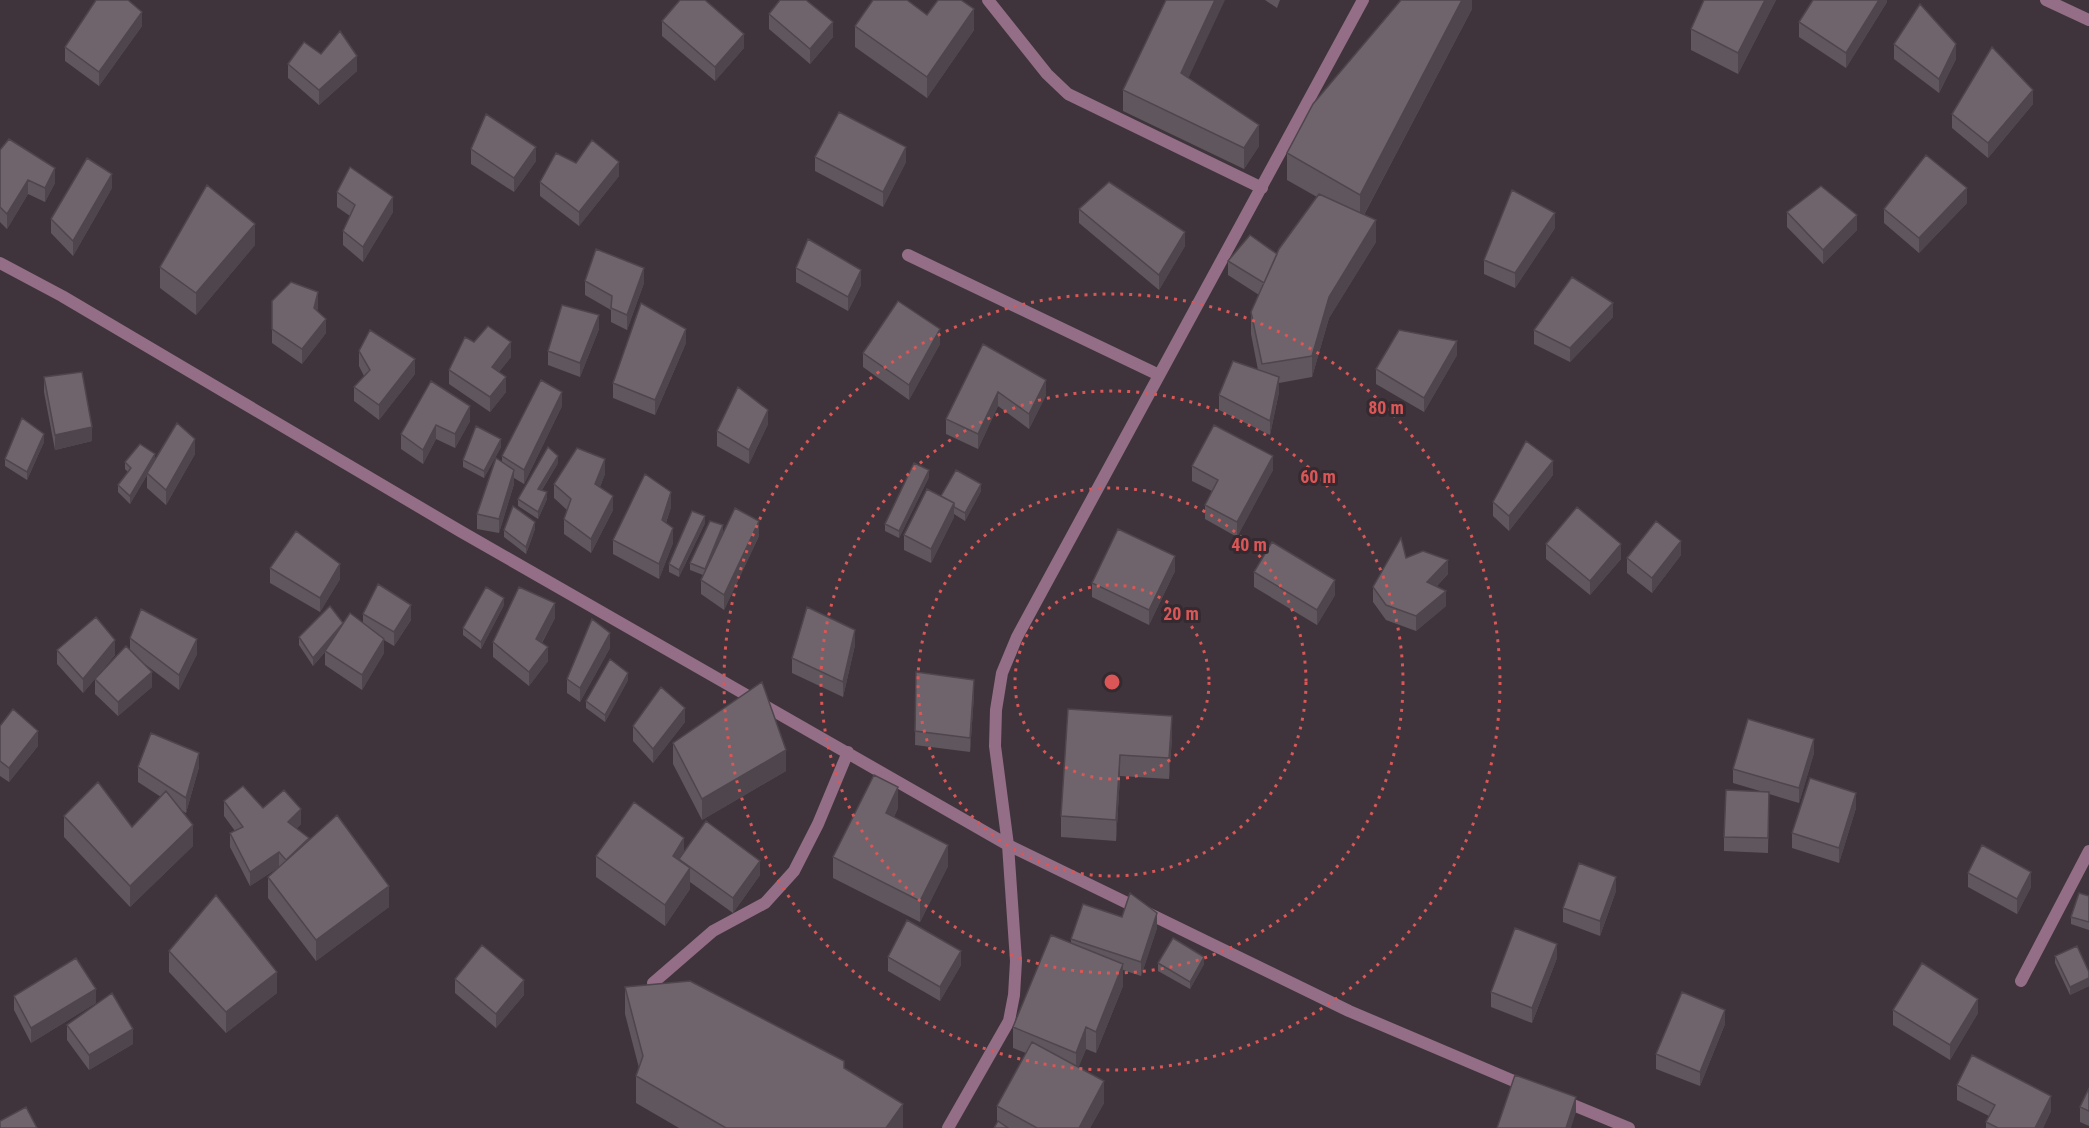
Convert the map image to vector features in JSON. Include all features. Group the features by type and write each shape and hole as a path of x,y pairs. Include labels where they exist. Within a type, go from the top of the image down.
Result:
{"street":[{"path":"988,0 1047,74 1068,94 1262,188"},
{"path":"948,1128 1009,1021 1016,970 1008,845 995,746 996,710 1002,674 1017,637 1363,0"},
{"path":"2046,0 2089,20"},
{"path":"908,255 1159,375"},
{"path":"0,263 62,296 460,531 1008,845 1349,1011 1629,1128"},
{"path":"653,983 713,931 765,903 794,871 818,824 848,752"},
{"path":"2021,981 2089,852"}],"building":[{"path":"96,0 128,0 142,12 99,72 65,47"},
{"path":"680,0 705,0 744,34 715,67 662,21"},
{"path":"780,0 806,0 833,22 810,49 769,14"},
{"path":"873,0 907,0 927,15 938,0 961,0 974,9 927,77 855,26"},
{"path":"1166,0 1215,0 1181,73 1259,125 1244,148 1123,90"},
{"path":"1401,0 1462,0 1360,195 1287,153 1313,104"},
{"path":"1704,0 1765,0 1738,53 1691,29"},
{"path":"1813,0 1879,0 1846,53 1799,22"},
{"path":"1920,4 1956,44 1939,79 1894,44"},
{"path":"340,31 357,56 319,90 288,64 304,42 321,54"},
{"path":"1992,47 2033,90 1988,143 1952,114"},
{"path":"839,112 906,147 883,192 815,157"},
{"path":"486,114 536,147 514,178 471,149"},
{"path":"9,139 55,168 45,188 28,180 7,214 0,207 0,150"},
{"path":"592,140 619,162 579,212 540,182 556,153 576,163"},
{"path":"1926,155 1967,188 1919,238 1884,209"},
{"path":"87,158 112,174 73,241 51,219"},
{"path":"350,167 393,197 363,247 343,231 355,205 337,192"},
{"path":"1109,182 1185,232 1159,275 1079,209"},
{"path":"207,185 255,224 196,293 160,267"},
{"path":"1821,186 1857,215 1823,250 1787,212"},
{"path":"1512,190 1555,213 1515,273 1484,260"},
{"path":"1319,194 1376,220 1329,297 1312,356 1262,364 1251,312 1279,249"},
{"path":"1250,235 1277,254 1264,283 1228,261"},
{"path":"808,239 861,270 848,297 796,268"},
{"path":"596,249 644,268 627,315 611,308 612,296 585,281"},
{"path":"1572,277 1613,303 1570,348 1534,330"},
{"path":"291,282 318,292 314,308 326,319 302,349 272,329 272,301"},
{"path":"898,301 940,329 909,385 863,353"},
{"path":"641,303 686,329 655,400 613,383"},
{"path":"562,305 599,315 580,363 548,351"},
{"path":"488,326 511,342 492,367 506,377 490,397 449,370 465,337 474,342"},
{"path":"370,330 415,359 379,405 354,387 370,370 359,351"},
{"path":"1399,330 1457,341 1424,398 1376,369"},
{"path":"983,344 1046,380 1029,414 998,392 978,434 946,419"},
{"path":"1233,361 1279,377 1270,421 1219,395"},
{"path":"82,372 92,427 55,435 44,377"},
{"path":"541,380 562,392 524,470 502,456"},
{"path":"431,381 470,406 455,434 436,425 423,450 401,434"},
{"path":"738,387 768,410 749,450 717,431"},
{"path":"22,418 44,434 27,472 5,459"},
{"path":"177,423 195,439 166,490 147,473"},
{"path":"1214,425 1273,456 1237,522 1205,505 1218,480 1192,466"},
{"path":"476,426 501,439 484,471 463,460"},
{"path":"1526,441 1553,461 1509,516 1493,502"},
{"path":"140,444 155,454 130,496 118,485 131,468 125,462"},
{"path":"548,447 558,456 538,489 547,492 538,512 518,499"},
{"path":"577,448 605,459 595,484 613,496 591,539 564,519 571,499 554,484"},
{"path":"496,458 514,470 499,519 477,514"},
{"path":"914,463 929,470 899,531 885,524"},
{"path":"956,470 981,484 965,513 954,507 954,503 941,496"},
{"path":"645,474 671,492 662,520 673,528 659,564 613,540"},
{"path":"927,489 954,503 931,549 904,535"},
{"path":"513,506 535,522 526,547 504,530"},
{"path":"1577,507 1621,544 1590,581 1546,544"},
{"path":"735,508 759,521 724,595 701,580"},
{"path":"692,511 705,516 679,570 669,564"},
{"path":"710,521 723,525 705,569 690,563"},
{"path":"1656,521 1681,541 1652,578 1627,558"},
{"path":"1118,529 1175,556 1149,610 1092,583"},
{"path":"296,531 340,564 320,598 270,568"},
{"path":"1401,538 1406,558 1423,551 1448,560 1427,582 1446,591 1416,616 1386,605 1373,587"},
{"path":"1272,542 1335,580 1317,610 1254,572"},
{"path":"378,584 411,605 394,632 363,614"},
{"path":"486,587 504,598 481,642 463,628"},
{"path":"519,587 555,603 536,639 548,647 529,672 493,642"},
{"path":"330,606 343,623 313,658 299,637"},
{"path":"807,607 855,630 843,682 792,658"},
{"path":"141,609 197,639 179,675 130,638"},
{"path":"350,613 384,639 362,675 325,651"},
{"path":"96,617 115,640 83,679 57,650"},
{"path":"592,619 610,633 580,688 567,679"},
{"path":"126,646 152,672 118,702 95,679"},
{"path":"610,659 628,673 605,715 586,701"},
{"path":"916,672 974,680 970,738 915,731"},
{"path":"762,682 786,750 702,799 673,743"},
{"path":"661,687 685,708 653,749 633,726"},
{"path":"13,709 38,731 9,768 0,761 0,726"},
{"path":"1068,709 1172,716 1169,758 1120,755 1116,820 1061,816"},
{"path":"1748,719 1814,739 1799,788 1733,769"},
{"path":"151,733 199,753 186,798 138,767"},
{"path":"874,775 898,787 886,813 948,845 920,901 833,857"},
{"path":"1810,778 1856,793 1839,848 1792,833"},
{"path":"98,782 132,827 166,791 193,825 130,886 64,816"},
{"path":"243,786 263,808 284,790 301,809 288,822 309,838 286,860 279,852 250,872 230,833 243,827 224,801"},
{"path":"1726,790 1769,792 1768,838 1724,837"},
{"path":"634,802 684,838 673,856 690,868 665,905 596,856"},
{"path":"337,815 389,886 316,940 268,877"},
{"path":"706,821 760,861 733,898 679,859"},
{"path":"1982,845 2031,872 2017,899 1968,873"},
{"path":"1579,863 1616,877 1600,921 1563,908"},
{"path":"1130,893 1157,913 1141,962 1071,939 1083,904 1122,917"},
{"path":"2079,893 2089,896 2089,922 2071,917"},
{"path":"216,895 277,972 226,1012 169,951"},
{"path":"907,920 961,951 940,987 888,957"},
{"path":"1515,928 1557,944 1532,1008 1491,992"},
{"path":"1051,935 1123,964 1096,1032 1086,1027 1076,1053 1013,1027"},
{"path":"1173,938 1204,957 1190,982 1158,963"},
{"path":"482,945 524,980 496,1014 455,979"},
{"path":"2077,946 2089,972 2089,978 2070,987 2055,956"},
{"path":"76,958 96,989 31,1028 14,996"},
{"path":"1922,963 1978,999 1950,1045 1893,1010"},
{"path":"690,981 844,1061 844,1068 903,1104 886,1128 726,1128 636,1076 643,1056 625,987"},
{"path":"1682,992 1725,1010 1700,1072 1656,1054"},
{"path":"112,993 133,1029 89,1055 67,1025"},
{"path":"1032,1042 1104,1081 1079,1128 1037,1128 997,1106"},
{"path":"1972,1055 2051,1096 2035,1128 1998,1128 1986,1122 1995,1105 1957,1085"},
{"path":"1515,1075 1576,1097 1566,1128 1497,1128"},
{"path":"2089,1088 2089,1111 2080,1107"},
{"path":"26,1107 37,1128 0,1128 0,1121"},
{"path":"998,1121 1008,1128 994,1128"}]}
